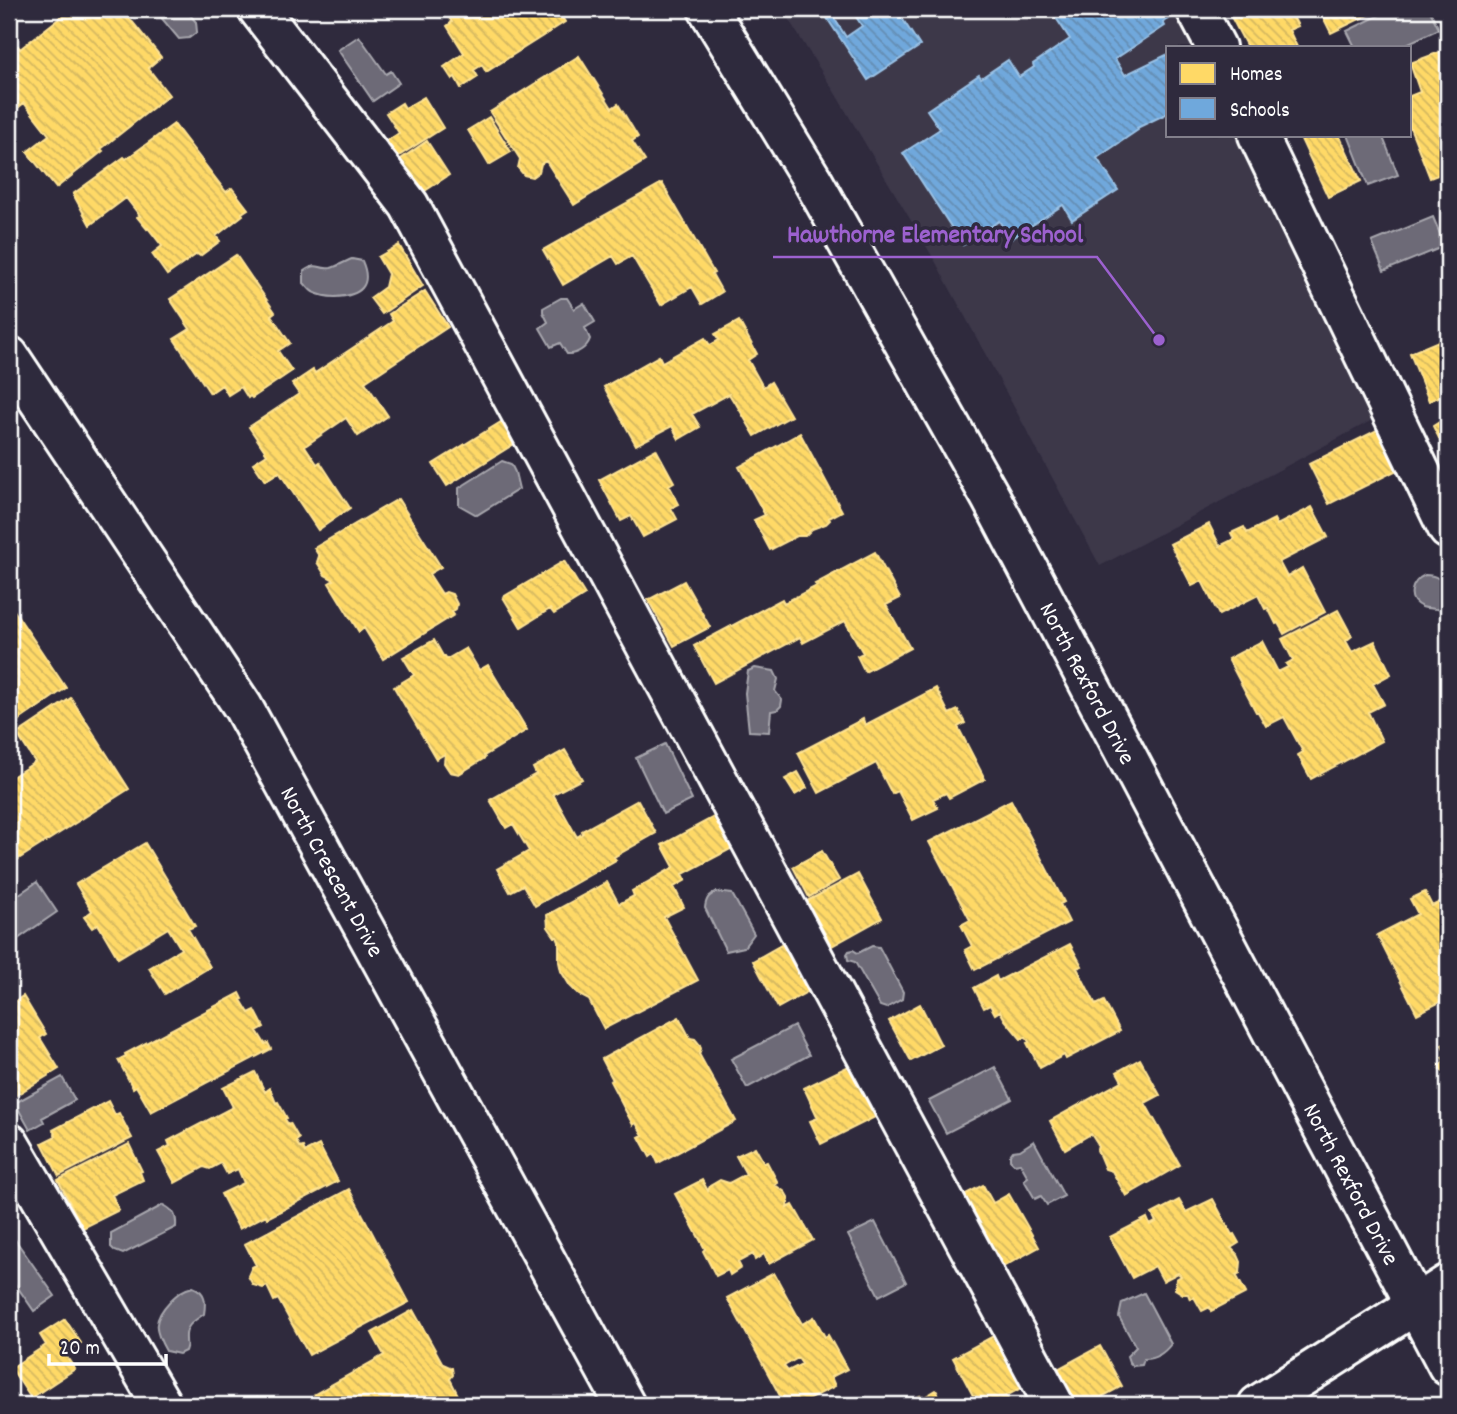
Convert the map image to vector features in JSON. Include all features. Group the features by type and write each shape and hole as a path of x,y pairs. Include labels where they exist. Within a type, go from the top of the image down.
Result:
{"street":[{"path":"258,9 408,205 1054,1405"},
{"name":"North Rexford Drive","path":"708,9 813,181 991,498 1448,1366"},
{"path":"1196,9 1215,46"},
{"path":"1258,136 1448,529"},
{"name":"North Crescent Drive","path":"9,356 243,707 625,1405"},
{"path":"9,1143 162,1405"},
{"path":"1258,1405 1448,1284"}],"shaded area":[{"path":"154,9 185,9 196,22 197,32 189,38 179,39"},
{"path":"782,9 1190,9 1210,46 1166,46 1166,136 1250,136 1376,418 1100,566 935,261"},
{"path":"1392,9 1429,9 1439,29 1402,46 1354,46 1347,31"},
{"path":"359,36 386,74 391,71 399,83 373,101 338,50"},
{"path":"1348,136 1382,136 1398,175 1368,186"},
{"path":"1433,217 1445,246 1384,271 1372,242"},
{"path":"352,259 362,261 365,270 365,283 357,292 344,296 327,296 313,292 304,283 304,271 309,268 331,268"},
{"path":"561,298 567,298 574,309 584,303 595,322 585,328 589,342 574,353 567,354 560,343 551,347 540,328 548,322 543,308"},
{"path":"502,461 511,464 519,489 477,515 459,505 459,488"},
{"path":"1425,575 1438,578 1448,587 1448,625 1440,610 1422,607 1413,600 1413,586"},
{"path":"755,668 774,671 778,679 775,691 782,700 781,706 771,711 769,732 749,731 745,693 748,671"},
{"path":"665,744 692,800 663,814 636,758"},
{"path":"37,882 57,912 9,945 9,901"},
{"path":"716,892 732,894 754,934 744,947 726,951 705,908 708,898"},
{"path":"872,946 879,947 903,992 902,999 886,1008 880,1006 855,962 848,960 849,951 858,953"},
{"path":"794,1026 809,1055 747,1088 731,1059"},
{"path":"995,1067 1012,1099 946,1133 929,1101"},
{"path":"62,1077 75,1100 42,1118 44,1122 30,1130 15,1103"},
{"path":"1034,1141 1064,1196 1047,1205 1041,1196 1035,1199 1024,1180 1028,1177 1020,1163 1014,1164 1010,1160 1013,1151 1020,1150"},
{"path":"163,1205 174,1213 176,1227 123,1254 111,1247 111,1233"},
{"path":"875,1222 906,1282 879,1296 848,1235"},
{"path":"9,1231 55,1296 34,1311 9,1275"},
{"path":"193,1287 204,1298 204,1314 189,1327 185,1351 179,1354 166,1351 157,1331 160,1314 173,1298 183,1290"},
{"path":"1144,1293 1171,1344 1160,1354 1144,1359 1142,1365 1133,1366 1127,1356 1136,1347 1119,1317 1122,1303"}],"building: Homes":[{"path":"9,9 17,9 14,11 18,15 9,23"},
{"path":"71,9 103,9 111,18 122,9 161,57 148,68 169,95 56,188 27,152 49,135 24,103 9,115 9,53 18,46 20,49"},
{"path":"443,9 557,9 565,22 486,72 482,65 474,70 478,77 461,88 455,77 452,79 444,67 464,53 447,26 452,22"},
{"path":"1227,9 1289,9 1298,26 1289,30 1297,46 1246,46"},
{"path":"1319,9 1380,9 1331,33"},
{"path":"1448,49 1448,171 1430,178 1412,132 1412,95 1420,92 1412,62"},
{"path":"579,56 612,108 618,104 638,137 632,141 645,161 574,205 546,161 532,177 524,175 518,168 520,159 490,112"},
{"path":"424,97 443,128 386,164 376,148 399,133 386,113 402,103 405,108"},
{"path":"489,117 511,152 489,165 468,130"},
{"path":"174,124 226,192 232,188 248,209 216,236 220,241 167,275 152,254 162,246 137,217 140,216 126,198 90,225 73,194"},
{"path":"1299,136 1339,136 1361,181 1328,197"},
{"path":"427,141 449,175 417,196 395,163"},
{"path":"662,183 714,273 712,274 722,292 702,304 692,287 661,305 632,256 618,264 613,256 563,285 543,250"},
{"path":"399,245 423,286 382,314 370,298 385,287 388,274 378,257"},
{"path":"236,255 275,312 271,315 290,343 278,351 292,371 252,398 248,398 241,387 228,395 222,385 210,393 174,339 190,329 170,299"},
{"path":"425,291 448,327 365,382 388,416 358,436 346,418 305,446 317,464 320,462 350,508 318,530 279,472 265,481 253,463 267,454 249,427 299,394 292,384 313,370 315,373 393,321 389,314"},
{"path":"739,321 757,354 748,360 763,387 771,382 791,416 755,436 729,394 692,414 700,427 679,439 672,426 636,445 604,387 659,356 662,362 705,338 710,345 719,340 715,334"},
{"path":"1448,337 1448,393 1429,401 1410,353"},
{"path":"504,420 519,441 447,486 433,464"},
{"path":"1441,421 1448,436 1448,456 1433,426"},
{"path":"1389,424 1409,464 1329,504 1309,464"},
{"path":"800,433 842,511 805,536 797,536 770,550 754,520 765,515 739,467"},
{"path":"656,449 674,482 669,485 679,504 671,508 677,519 643,537 631,516 621,521 599,480"},
{"path":"398,499 441,567 429,574 442,594 452,594 457,604 452,612 454,615 383,659 364,628 359,632 329,583 334,580 325,575 317,562 319,556 314,548"},
{"path":"1312,507 1328,537 1279,562 1287,577 1302,568 1325,612 1284,634 1258,595 1219,615 1202,581 1192,586 1170,544 1209,524 1220,546 1234,539 1231,533 1244,527 1247,533 1274,519 1277,525"},
{"path":"875,552 900,598 886,605 910,648 865,672 857,656 863,653 845,621 803,643 800,637 714,683 694,646 782,599 784,603 817,586 815,584"},
{"path":"564,561 585,595 554,614 550,609 521,627 503,597"},
{"path":"684,581 710,627 674,646 648,600"},
{"path":"9,603 66,688 9,727"},
{"path":"1338,610 1352,636 1346,641 1352,652 1375,641 1391,674 1373,684 1384,704 1368,712 1382,741 1311,779 1298,755 1303,752 1284,717 1266,726 1228,659 1262,641 1278,672 1288,667 1286,664 1293,660 1282,639"},
{"path":"434,640 447,659 466,648 479,670 488,665 527,730 459,774 450,772 444,763 445,754 436,759 394,687 414,675 403,657"},
{"path":"936,688 949,714 958,710 965,723 958,727 985,779 949,798 946,793 933,799 938,808 913,820 898,791 892,794 876,763 819,793 798,753 863,719 865,725"},
{"path":"71,698 129,789 9,865 9,779 35,762 17,734"},
{"path":"565,750 582,779 553,794 577,837 582,831 638,800 656,833 614,857 616,860 535,906 523,885 510,892 497,869 529,851 513,824 506,828 490,800 536,774 533,768"},
{"path":"798,772 807,788 795,795 785,779"},
{"path":"1011,800 1064,902 1060,904 1069,922 975,970 965,950 972,946 961,925 970,920 929,842"},
{"path":"721,813 738,845 683,874 686,880 674,887 684,907 664,917 698,980 604,1029 589,1000 570,986 561,971 559,942 548,927 547,915 607,882 619,904 634,896 632,891 674,867 662,845"},
{"path":"145,843 195,926 188,929 210,967 165,994 149,968 181,949 168,928 118,958 98,924 92,928 84,917 92,911 76,884"},
{"path":"822,851 839,880 809,897 793,867"},
{"path":"858,874 882,918 832,946 807,901"},
{"path":"1425,892 1432,906 1448,898 1448,998 1417,1014 1377,935 1418,914 1410,899"},
{"path":"788,941 814,988 778,1008 753,961"},
{"path":"1070,944 1082,966 1077,968 1096,1005 1104,1001 1120,1031 1066,1059 1064,1055 1040,1068 1026,1037 1021,1039 1000,1011 995,1014 990,1005 984,1008 974,988 996,976 998,981"},
{"path":"240,993 249,1013 255,1010 264,1027 257,1031 271,1049 151,1112 136,1086 133,1088 118,1060"},
{"path":"23,996 46,1034 40,1038 59,1069 13,1097 9,1091 9,1005"},
{"path":"920,1004 941,1045 911,1061 889,1021"},
{"path":"679,1017 690,1038 700,1045 699,1054 736,1121 658,1163 654,1154 650,1157 639,1137 643,1135 636,1123 633,1125 610,1081 613,1080 602,1059"},
{"path":"1448,1042 1448,1071 1443,1072 1440,1065 1444,1061 1442,1057 1447,1055 1442,1045"},
{"path":"1140,1059 1160,1095 1145,1103 1180,1165 1126,1196 1112,1171 1105,1169 1097,1150 1098,1145 1091,1134 1065,1149 1050,1121 1122,1081 1117,1072"},
{"path":"855,1063 881,1114 821,1144 810,1121 818,1118 804,1088"},
{"path":"255,1072 265,1092 270,1088 276,1103 278,1102 287,1118 285,1119 299,1139 296,1141 300,1148 303,1147 305,1152 319,1145 338,1181 267,1218 266,1215 239,1229 221,1194 244,1183 238,1169 227,1174 221,1163 210,1169 204,1167 175,1183 158,1152 170,1146 168,1141 233,1107 223,1088"},
{"path":"108,1101 115,1115 119,1113 132,1138 59,1176 42,1143 56,1136 53,1130"},
{"path":"129,1144 142,1171 143,1180 112,1195 119,1210 83,1228 58,1180"},
{"path":"755,1147 764,1163 767,1162 778,1183 775,1185 785,1192 789,1199 787,1208 793,1205 813,1240 769,1264 764,1254 755,1260 753,1254 738,1262 741,1268 730,1275 728,1270 716,1276 703,1251 705,1249 675,1194 702,1180 708,1191 710,1186 720,1180 729,1183 746,1174 736,1156"},
{"path":"983,1185 993,1203 1009,1194 1039,1247 1003,1267 962,1196"},
{"path":"349,1189 409,1302 309,1355 278,1299 274,1301 267,1286 263,1288 253,1285 248,1276 256,1265 245,1244"},
{"path":"1213,1199 1239,1243 1231,1248 1241,1262 1240,1273 1236,1275 1246,1293 1211,1311 1210,1307 1202,1311 1194,1297 1190,1299 1188,1294 1175,1289 1176,1279 1181,1276 1178,1273 1163,1281 1155,1266 1132,1278 1110,1237 1147,1218 1150,1225 1156,1222 1152,1214 1179,1200 1186,1212"},
{"path":"774,1273 802,1324 814,1317 825,1337 828,1335 847,1369 831,1377 835,1386 798,1405 785,1405 727,1298","holes":["798,1358 802,1364 788,1371 784,1366"]},
{"path":"413,1310 443,1364 452,1368 453,1375 450,1379 463,1405 311,1405 315,1394 384,1355 372,1333"},
{"path":"65,1319 81,1343 64,1353 75,1369 31,1398 11,1368 46,1345 40,1335"},
{"path":"997,1334 1025,1386 1006,1396 1010,1402 1003,1405 978,1405 953,1358"},
{"path":"1100,1346 1122,1386 1087,1405 1075,1405 1056,1370"},
{"path":"936,1390 945,1405 903,1405 920,1396 921,1399"},
{"path":"257,1398 261,1405 243,1405"}],"building: Schools":[{"path":"821,9 838,9 831,13 846,37 862,26 851,9 896,9 920,46 868,80"},
{"path":"1050,9 1185,9 1163,22 1165,26 1115,59 1125,75 1166,55 1166,114 1137,128 1138,130 1097,158 1118,190 1072,220 1063,205 1011,239 999,221 963,245 903,153 940,129 927,110 979,75 981,78 1008,60 1019,77 1070,39"}],"place":[{"name":"Hawthorne Elementary School","path":"1159,340"}]}
